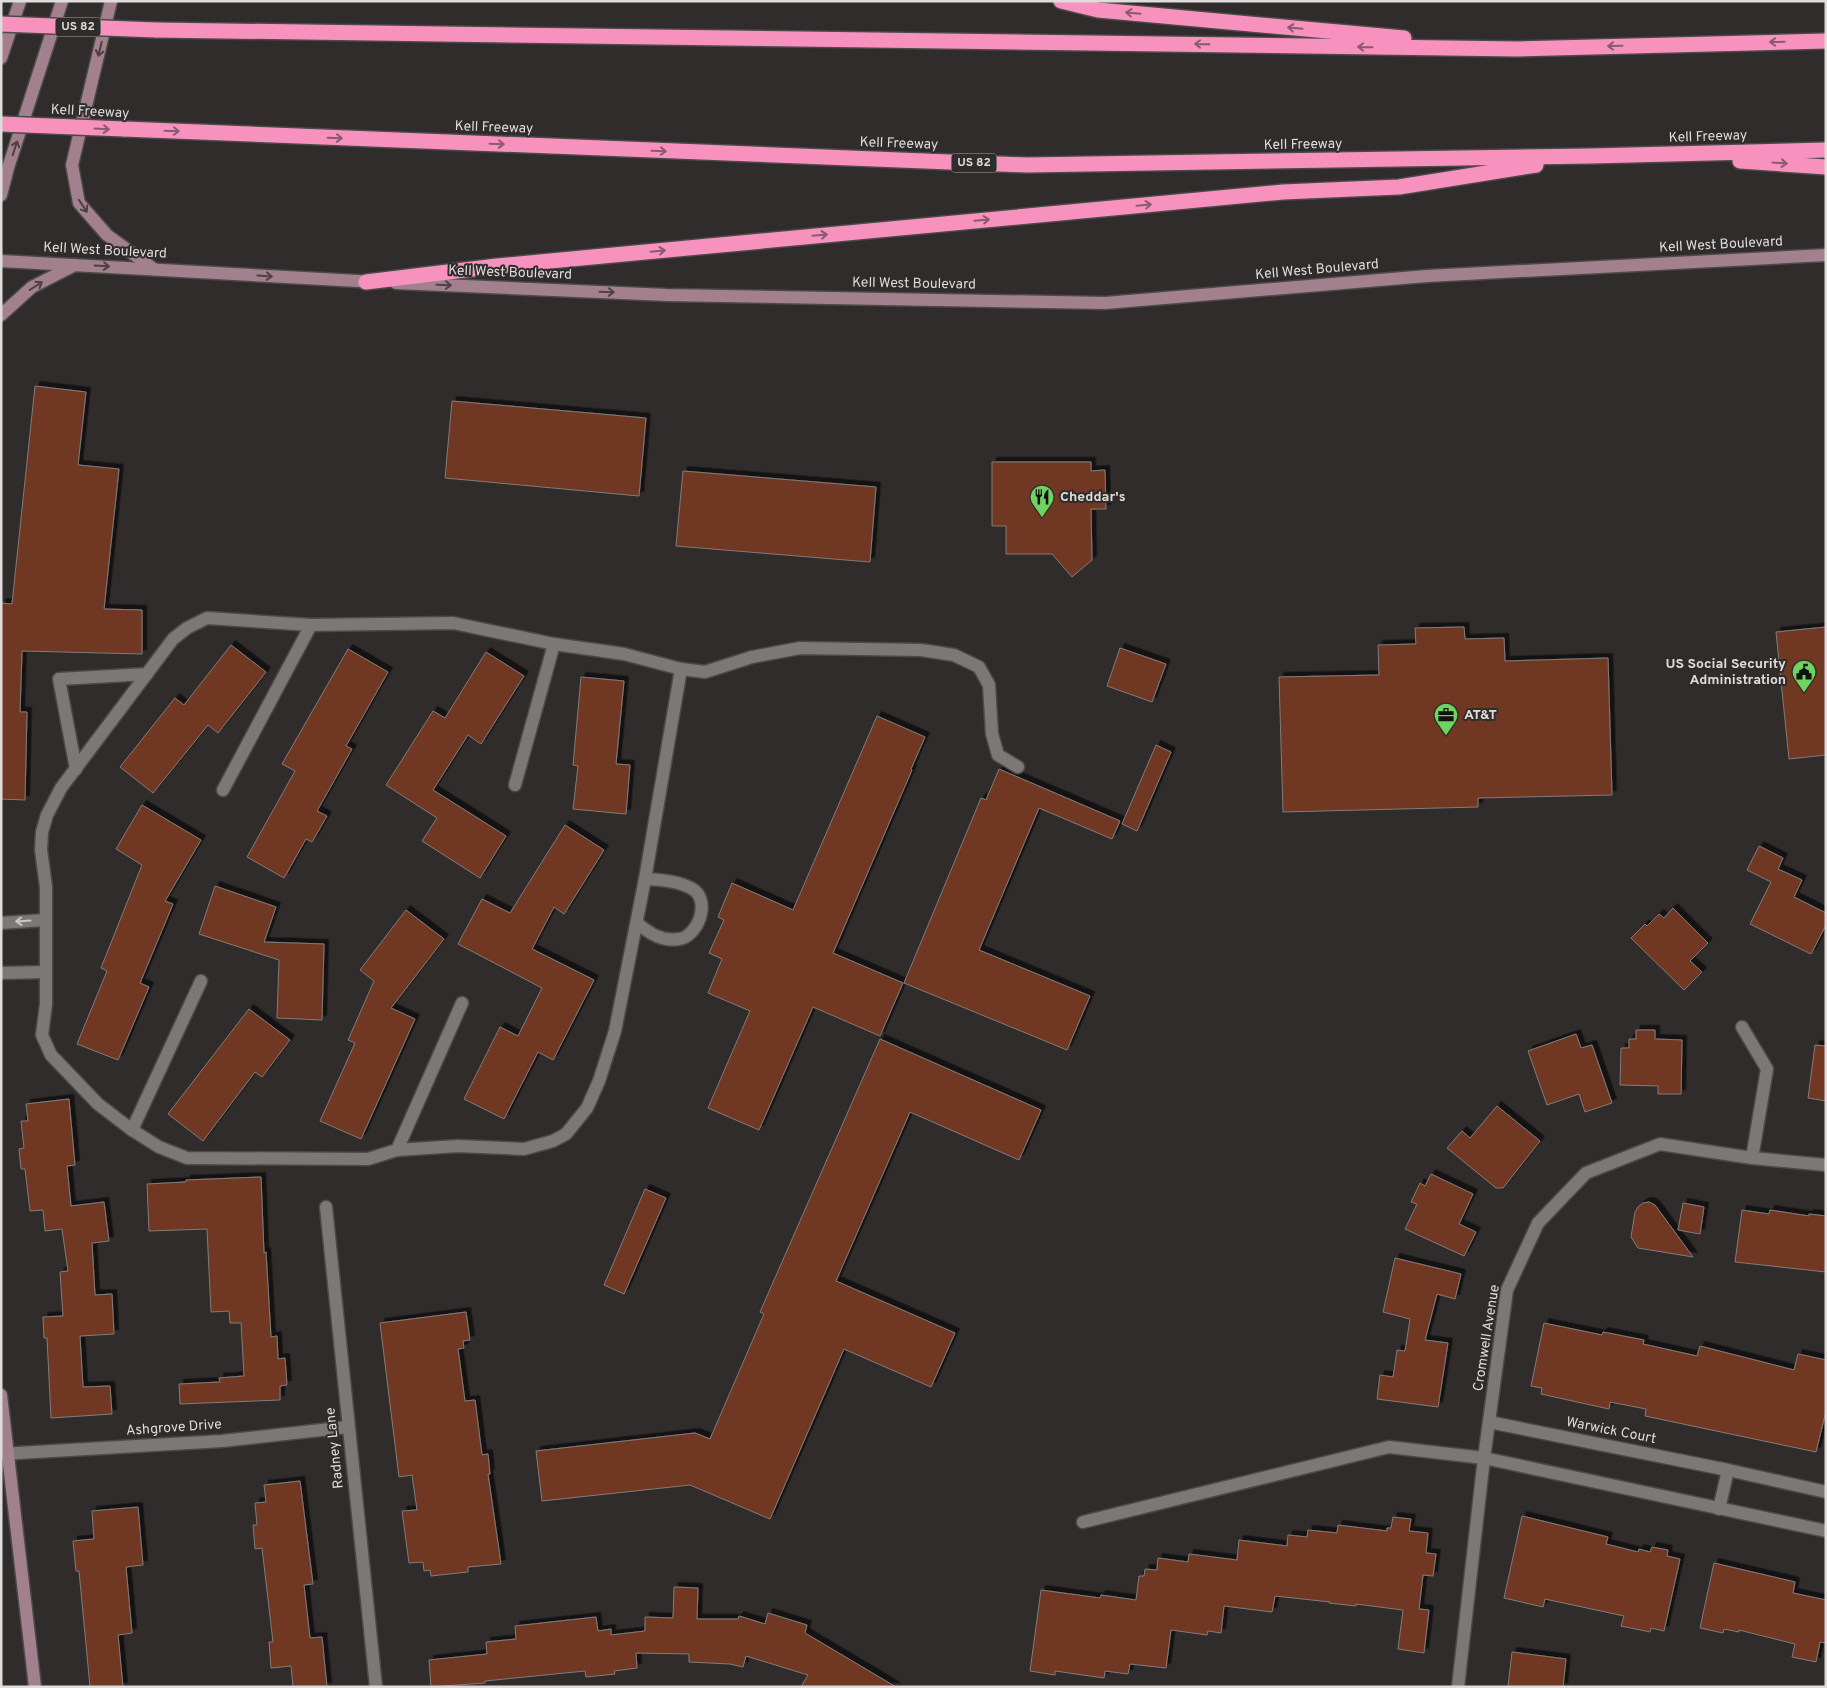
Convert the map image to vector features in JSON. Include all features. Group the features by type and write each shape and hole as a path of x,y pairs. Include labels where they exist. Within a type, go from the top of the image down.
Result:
{"highway":[{"path":"1061,1 1098,10 1518,49"},
{"name":"US 82","path":"1,24 156,30 1518,49 1826,41"},
{"name":"Kell Freeway","path":"1,124 1027,165 1662,155 1826,150"},
{"path":"1662,155 1826,167"},
{"path":"366,282 497,266 1273,192 1399,187 1591,156"}],"main road":[{"path":"1,58 20,1"},
{"path":"1,195 62,1"},
{"path":"111,1 72,165 79,203 107,235 154,269"},
{"name":"Kell West Boulevard","path":"1,261 366,282 666,295 1105,303 1427,276 1826,255"},
{"path":"1,315 32,287 75,265"},
{"path":"1,1395 5,1454 35,1687"}],"street":[{"path":"681,669 637,923 615,1031 599,1081 587,1108 566,1134 553,1142 524,1149 458,1146 397,1150 368,1159 188,1158 158,1147 132,1130 98,1104 51,1055 42,1035 46,1004 46,887 41,850 42,832 48,815 61,788 173,639 187,628 207,618 311,625 453,623 554,644 624,654 681,669 705,672 752,657 800,648 921,650 954,655 979,667 989,685 992,734 998,755 1018,767"},
{"path":"222,790 311,625"},
{"path":"516,785 554,644"},
{"path":"76,768 59,679 147,674"},
{"path":"637,923 650,934 670,940 681,939 690,933 702,911 702,899 695,891 683,885 667,881 645,879"},
{"path":"1,923 45,920"},
{"path":"1,973 45,972"},
{"path":"132,1130 201,981"},
{"path":"397,1150 462,1003"},
{"path":"1742,1027 1767,1069 1752,1158"},
{"name":"Cromwell Avenue","path":"1458,1687 1484,1458 1507,1290 1538,1222 1586,1173 1660,1144 1752,1158 1826,1165"},
{"name":"Radney Lane","path":"326,1207 376,1687"},
{"name":"Warwick Court","path":"1489,1422 1728,1470 1826,1492"},
{"name":"Ashgrove Drive","path":"5,1454 222,1440 348,1427"},
{"path":"1083,1522 1389,1447 1484,1458 1826,1531"},
{"path":"1719,1509 1728,1470"}],"building":[{"path":"35,386 86,392 78,465 119,469 104,609 142,610 142,654 22,651 20,712 27,712 25,800 1,799 1,603 12,604"},
{"path":"452,401 646,418 639,496 445,478"},
{"name":"Cheddar's","path":"992,462 1091,462 1091,471 1105,470 1106,509 1091,509 1092,560 1072,577 1052,554 1006,554 1006,526 992,526"},
{"path":"683,471 876,487 870,562 676,546"},
{"name":"AT&T","path":"1464,627 1465,639 1504,638 1505,661 1608,658 1612,795 1478,798 1478,807 1283,812 1279,677 1379,675 1378,645 1416,644 1415,628"},
{"name":"US Social Security Administration","path":"1826,627 1826,755 1789,759 1776,632"},
{"path":"231,645 266,672 218,733 208,725 153,793 120,767 175,698 184,705"},
{"path":"1120,648 1166,664 1152,702 1107,686"},
{"path":"348,649 388,672 346,746 352,749 317,811 327,816 312,842 306,839 284,878 247,857 295,771 282,764"},
{"path":"486,652 524,676 481,744 468,735 433,790 506,836 480,878 422,841 437,818 386,785 433,711 445,718"},
{"path":"581,677 624,681 616,764 630,765 626,814 573,809 578,766 573,765"},
{"path":"877,716 925,737 833,953 903,983 880,1036 813,1007 759,1130 708,1108 750,1011 708,993 722,959 709,953 724,920 718,917 732,883 793,910"},
{"path":"1156,745 1171,752 1137,831 1122,824"},
{"path":"999,769 1120,821 1112,839 1039,808 979,950 1090,996 1067,1050 904,983 981,798 986,800"},
{"path":"142,805 201,840 165,901 173,904 140,983 149,987 118,1060 77,1044 107,971 101,968 142,865 116,849"},
{"path":"565,825 604,850 564,914 554,907 532,949 594,980 553,1060 538,1052 504,1119 464,1099 500,1027 518,1036 542,988 458,944 482,899 510,913"},
{"path":"1759,846 1783,858 1778,869 1802,880 1794,897 1826,913 1826,925 1811,954 1750,924 1771,882 1747,870"},
{"path":"215,886 276,907 264,942 324,944 322,1020 277,1018 279,960 199,934"},
{"path":"1673,908 1708,943 1690,961 1702,972 1684,990 1631,938 1645,924 1647,926 1659,914 1664,918"},
{"path":"406,910 444,939 391,1008 415,1019 361,1139 320,1121 355,1043 348,1040 374,981 360,970"},
{"path":"249,1009 290,1040 262,1077 255,1072 203,1141 168,1114"},
{"path":"1636,1030 1655,1030 1655,1039 1682,1040 1681,1094 1658,1094 1658,1086 1620,1085 1621,1048 1629,1048 1629,1039 1636,1039"},
{"path":"1576,1034 1581,1048 1592,1045 1612,1103 1585,1112 1579,1094 1547,1105 1528,1051"},
{"path":"880,1039 1041,1110 1019,1160 910,1112 836,1281 955,1333 931,1387 844,1349 770,1519 690,1485 542,1501 536,1451 695,1433 710,1439 764,1314 760,1312"},
{"path":"1815,1045 1826,1046 1826,1101 1808,1098"},
{"path":"69,1099 75,1165 67,1166 71,1206 104,1202 109,1241 92,1243 95,1295 112,1294 114,1334 80,1336 83,1387 110,1386 112,1414 51,1418 47,1338 44,1338 43,1317 63,1316 60,1272 68,1271 62,1229 45,1231 43,1210 30,1211 25,1169 21,1169 19,1149 24,1148 21,1121 28,1121 26,1104"},
{"path":"1497,1106 1540,1141 1503,1188 1496,1188 1447,1148 1462,1131 1470,1138"},
{"path":"1431,1174 1473,1194 1459,1224 1476,1232 1464,1256 1405,1229 1417,1204 1411,1202 1420,1183 1425,1186"},
{"path":"261,1177 264,1253 266,1252 271,1337 277,1336 278,1359 285,1358 287,1385 280,1386 280,1400 180,1404 179,1384 220,1382 219,1378 244,1376 241,1323 230,1323 229,1311 211,1312 207,1229 149,1231 147,1184 186,1182 186,1180"},
{"path":"645,1189 666,1198 624,1294 604,1285"},
{"path":"1649,1202 1655,1205 1693,1257 1638,1248 1631,1237 1635,1212 1643,1203"},
{"path":"1683,1203 1704,1207 1700,1234 1678,1230"},
{"path":"1742,1210 1769,1214 1770,1210 1809,1216 1809,1214 1826,1216 1826,1272 1735,1262"},
{"path":"1395,1258 1461,1274 1455,1299 1437,1294 1425,1340 1448,1343 1438,1407 1377,1399 1380,1375 1393,1377 1397,1350 1405,1351 1410,1319 1383,1312"},
{"path":"466,1312 470,1340 463,1341 464,1348 458,1349 465,1401 475,1400 482,1455 488,1454 490,1474 488,1474 501,1564 468,1567 468,1572 431,1576 430,1570 424,1571 423,1562 409,1563 402,1511 417,1510 412,1475 399,1477 380,1323"},
{"path":"1544,1323 1602,1335 1603,1332 1644,1340 1643,1344 1697,1356 1700,1346 1794,1370 1798,1354 1826,1360 1826,1411 1816,1452 1645,1416 1646,1409 1610,1402 1609,1409 1541,1394 1542,1388 1531,1386"},
{"path":"300,1481 313,1584 304,1585 310,1638 322,1637 327,1687 293,1687 291,1666 271,1668 269,1642 273,1642 262,1548 255,1549 253,1525 257,1525 255,1503 266,1502 264,1485"},
{"path":"138,1507 143,1565 126,1567 132,1633 118,1635 123,1687 90,1687 79,1571 76,1571 73,1541 94,1539 92,1511"},
{"path":"1522,1516 1608,1537 1606,1544 1638,1552 1639,1549 1650,1552 1652,1547 1668,1550 1667,1556 1680,1559 1664,1631 1651,1628 1650,1632 1621,1626 1624,1616 1545,1599 1543,1607 1504,1598"},
{"path":"1393,1517 1411,1519 1409,1531 1428,1533 1426,1553 1436,1554 1433,1576 1423,1575 1419,1609 1429,1610 1424,1653 1398,1649 1403,1610 1275,1596 1272,1612 1224,1606 1221,1633 1208,1631 1207,1635 1171,1630 1166,1668 1130,1664 1128,1674 1105,1671 1104,1678 1055,1671 1055,1675 1030,1671 1041,1590 1100,1598 1101,1595 1136,1600 1139,1576 1144,1576 1145,1569 1157,1570 1158,1558 1188,1562 1189,1554 1237,1560 1239,1540 1287,1546 1288,1535 1307,1537 1308,1530 1337,1533 1338,1525 1387,1531 1387,1528 1391,1528"},
{"path":"1714,1563 1795,1582 1793,1593 1826,1600 1826,1643 1820,1642 1816,1662 1792,1657 1795,1644 1739,1630 1739,1632 1724,1629 1723,1633 1700,1628"},
{"path":"674,1587 698,1588 697,1619 738,1619 739,1616 765,1624 768,1613 807,1625 805,1633 896,1687 801,1687 808,1675 746,1656 743,1667 730,1664 689,1662 689,1654 636,1653 637,1668 614,1671 615,1674 586,1677 585,1671 485,1681 485,1683 431,1687 429,1660 487,1654 486,1642 516,1639 515,1626 596,1617 598,1631 611,1629 611,1635 645,1631 645,1617 673,1618"},
{"path":"1512,1652 1566,1659 1563,1687 1508,1687"}],"place":[{"name":"Cheddar's","path":"1042,518"},
{"name":"US Social Security Administration","path":"1804,693"},
{"name":"AT&T","path":"1446,736"}]}
